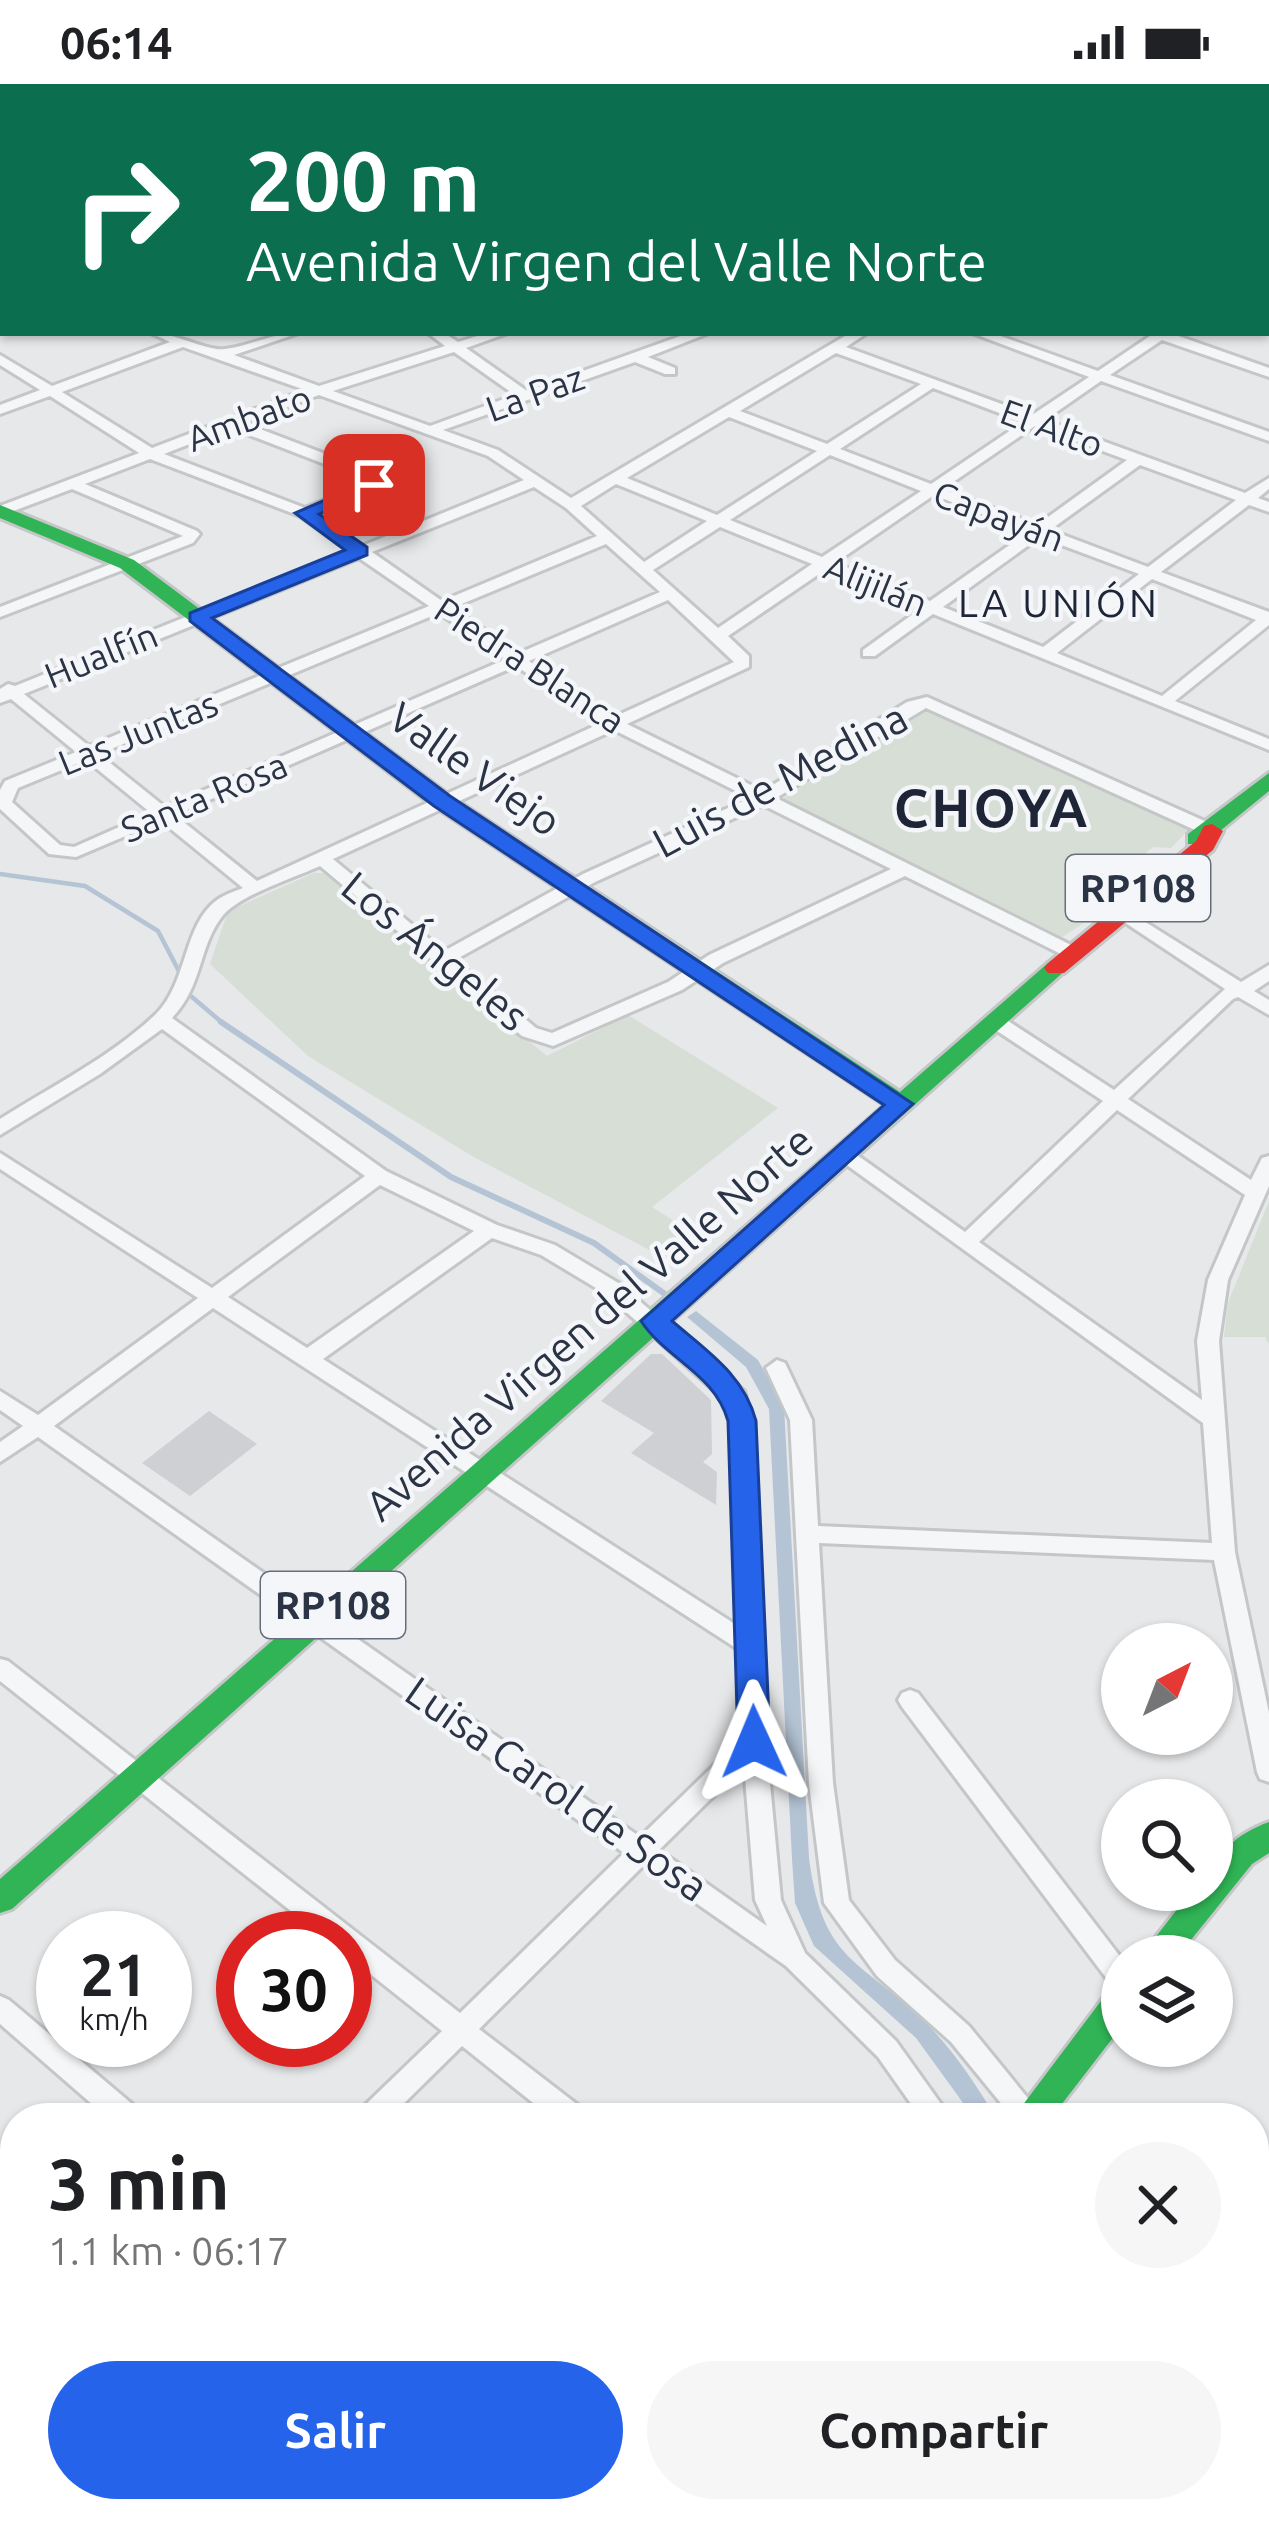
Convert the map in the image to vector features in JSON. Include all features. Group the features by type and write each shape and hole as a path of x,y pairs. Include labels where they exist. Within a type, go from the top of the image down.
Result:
{"main road":[{"name":"Valle Viejo","path":"0,511 127,564 442,801 900,1104"},
{"name":"Avenida Virgen del Valle Norte","path":"0,1899 900,1104 1120,912 1205,845 1212,831 1269,780"},
{"path":"1175,1935 1241,1854 1269,1836"},
{"path":"1042,2103 1101,2027"}],"street":[{"path":"0,1128 162,1020 188,986 214,911 320,857 742,664 742,656 609,537 493,452 166,336"},
{"path":"221,355 282,336"},
{"path":"439,336 526,396"},
{"name":"Ambato","path":"0,511 231,423 493,336"},
{"name":"La Paz","path":"436,428 694,336"},
{"path":"571,505 855,336"},
{"path":"987,336 1269,437"},
{"path":"718,635 1156,336"},
{"path":"1165,336 1269,373"},
{"path":"0,410 182,342"},
{"name":"El Alto","path":"836,348 1269,507"},
{"path":"635,357 670,370"},
{"name":"Piedra Blanca","path":"0,359 151,454 305,513 614,722 1073,953"},
{"path":"645,568 932,383"},
{"name":"Capayán","path":"730,412 1268,618"},
{"path":"231,423 373,477 374,485 394,498"},
{"path":"869,653 1138,459"},
{"name":"Alijilán","path":"616,479 1269,745"},
{"name":"Hualfín","path":"4,691 537,480"},
{"path":"1045,654 1269,482"},
{"path":"0,612 188,540 192,533 73,484"},
{"path":"305,513 374,485"},
{"name":"Las Juntas","path":"2,800 10,785 609,537"},
{"name":"Santa Rosa","path":"2,800 65,854 671,593"},
{"path":"1164,702 1268,618"},
{"path":"4,691 90,752 254,888"},
{"name":"Luis de Medina","path":"443,959 573,888 762,800 927,702 1212,831"},
{"name":"Los Ángeles","path":"320,857 529,1032 553,1040 697,971"},
{"path":"697,971 904,870"},
{"path":"1120,912 1269,1009"},
{"path":"965,1243 1226,995 1269,970"},
{"path":"162,1020 379,1176 490,1230 548,1250 660,1316 736,1397 742,1421 754,1742 768,1900 796,1961 887,2049 926,2103"},
{"path":"995,1021 1256,1192"},
{"path":"843,1154 1210,1417"},
{"path":"0,1160 752,1647"},
{"path":"1269,1162 1210,1311 1210,1417 1224,1552 1269,1772"},
{"path":"0,1454 379,1176"},
{"path":"306,1360 490,1230"},
{"path":"776,1368 801,1420 821,1783 837,1903 886,1968 960,2034 1018,2103"},
{"name":"Luisa Carol de Sosa","path":"0,1399 644,1848 796,1961"},
{"path":"808,1534 1224,1552"},
{"path":"0,1668 554,2103"},
{"path":"910,1700 1101,1951"},
{"path":"385,2103 754,1742"},
{"path":"0,2008 111,2103"}],"shaded area":[{"path":"927,708 1189,829 1171,848 1153,847 1080,909 1087,921 1062,937 782,799"},
{"path":"314,873 324,873 547,1056 628,1015 778,1108 652,1207 699,1237 672,1262 472,1156 308,1056 210,964 228,911"},
{"path":"1269,1201 1269,1344 1265,1337 1224,1337 1228,1303"}],"water":[{"path":"696,1311 758,1360 784,1407 809,1858 824,1920 849,1957 940,2037 986,2103 963,2103 916,2038 814,1946 795,1903 769,1409 746,1367 687,1317"}],"building":[{"path":"651,1354 662,1354 711,1400 712,1454 703,1462 717,1472 716,1505 631,1453 654,1433 601,1401"},
{"path":"209,1411 257,1444 190,1496 142,1463"}],"waterway":[{"path":"0,874 85,886 158,931 182,977"},
{"path":"192,997 223,1024"},
{"path":"223,1024 451,1177 594,1243 669,1297"}],"traffic: fast":[{"path":"0,511 127,564 442,801 900,1104"},
{"path":"1196,839 1269,780"},
{"path":"0,1899 1056,968"},
{"path":"1175,1935 1241,1854 1269,1836"},
{"path":"1042,2103 1101,2027"}],"traffic: jam":[{"path":"1056,968 1205,845 1212,831"}],"district":[{"name":"LA UNIÓN","path":"1059,603"},
{"name":"CHOYA","path":"992,808"}],"route":[{"path":"374,485 305,513 360,551 197,617 442,801 900,1104 655,1321 736,1397 742,1421 754,1742"}]}
